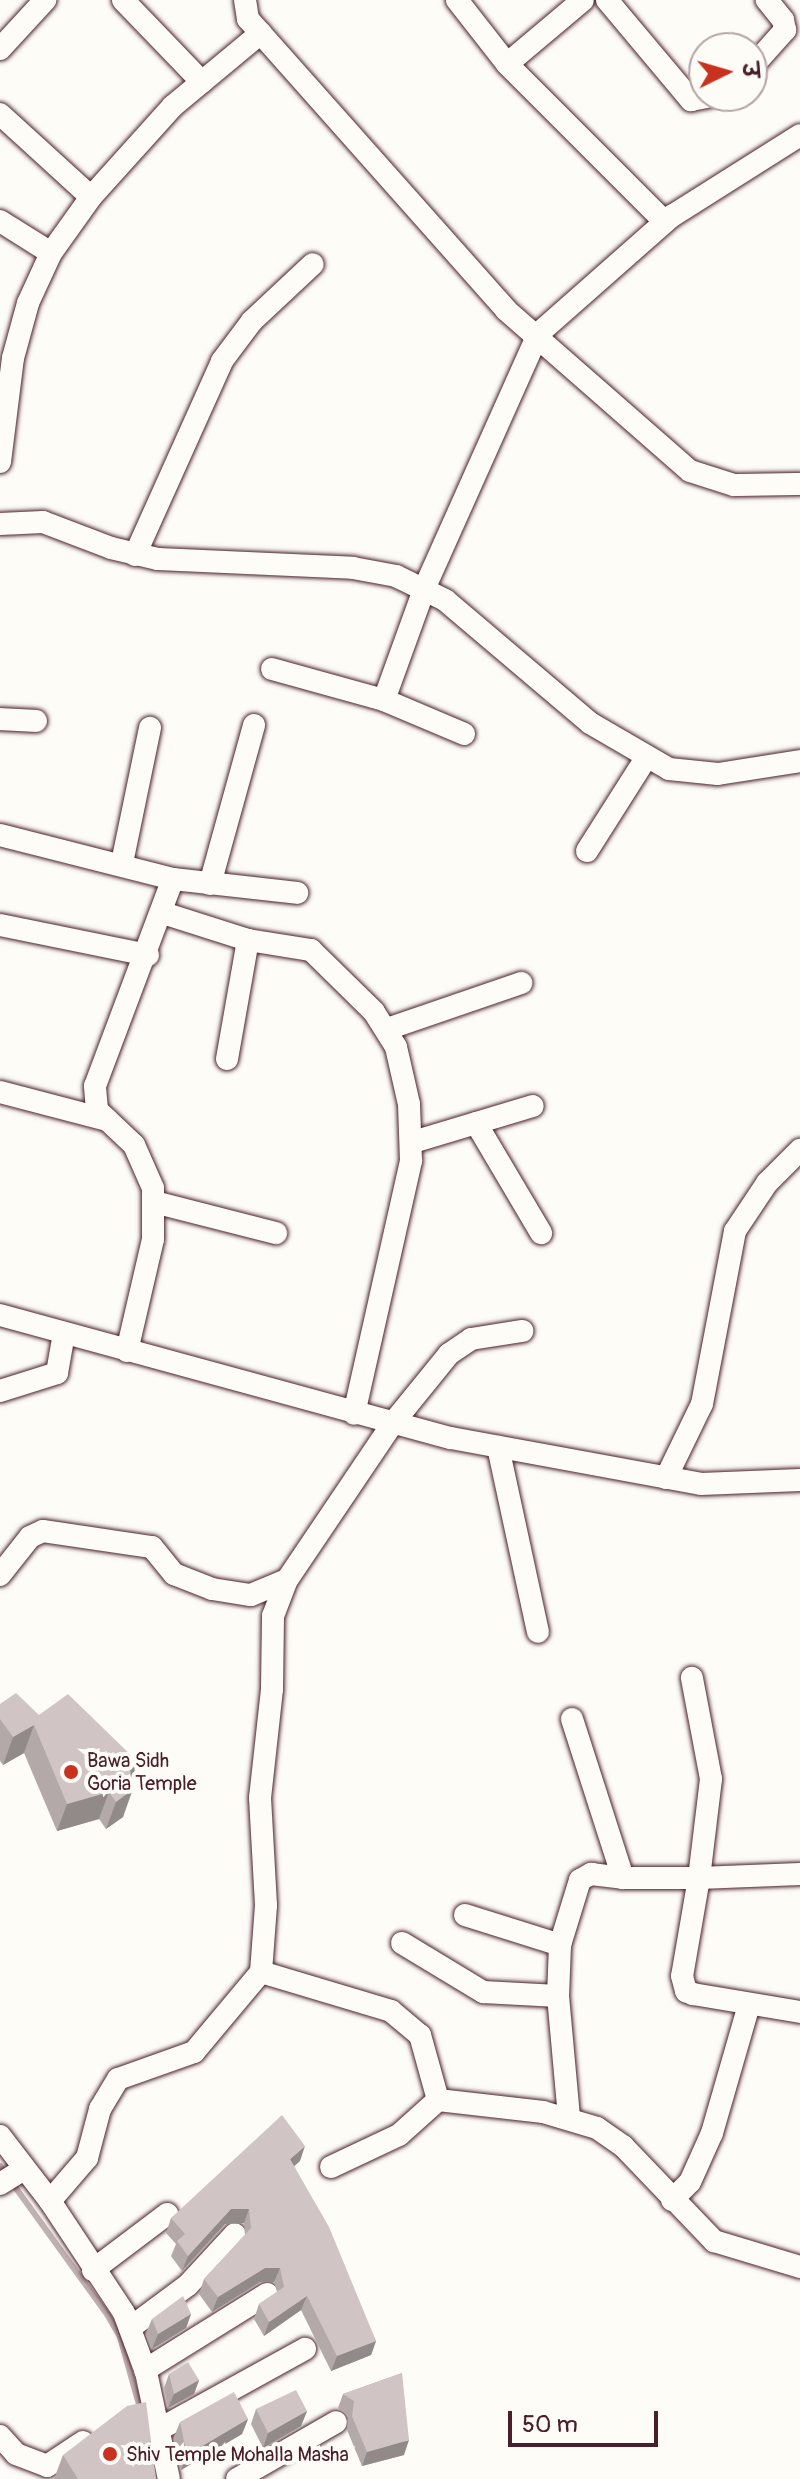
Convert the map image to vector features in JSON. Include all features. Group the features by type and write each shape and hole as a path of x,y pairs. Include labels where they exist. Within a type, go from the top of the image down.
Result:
{"street":[{"path":"0,49 45,0"},
{"path":"123,0 202,82"},
{"path":"245,0 248,19 480,285 690,471 734,485 800,484"},
{"path":"457,0 507,64 665,222"},
{"path":"507,64 583,0"},
{"path":"607,0 688,96"},
{"path":"767,0 783,20 785,30 768,49"},
{"path":"0,462 13,358 28,303 51,253 91,197 202,82 261,33"},
{"path":"0,114 91,197"},
{"path":"384,700 425,587 538,334 665,222 800,135"},
{"path":"0,221 51,253"},
{"path":"135,555 222,361 252,321 313,264"},
{"path":"0,524 43,522 135,555 219,565 353,568 425,587 570,707 646,758 687,774 800,761"},
{"path":"272,669 384,700 464,734"},
{"path":"0,719 36,721"},
{"path":"210,884 254,725"},
{"path":"122,863 150,728"},
{"path":"587,851 646,758"},
{"path":"0,835 122,863 173,879 297,893"},
{"path":"127,1351 153,1239 154,1202 146,1167 93,1101 99,1068 148,955 173,879"},
{"path":"163,913 248,940 311,950 333,967 387,1029 401,1064 413,1142 354,1414"},
{"path":"0,925 148,955"},
{"path":"227,1059 248,940"},
{"path":"387,1029 521,983"},
{"path":"0,1092 112,1122"},
{"path":"413,1142 533,1106"},
{"path":"476,1123 541,1233"},
{"path":"666,1478 702,1404 735,1231 767,1183 800,1150"},
{"path":"154,1202 276,1233"},
{"path":"0,1315 354,1414 498,1447 666,1478 728,1485 800,1480"},
{"path":"50,2201 87,2158 100,2109 118,2079 194,2052 261,1972 266,1930 260,1798 271,1701 273,1616 287,1580 393,1423 461,1344 522,1331"},
{"path":"0,1391 57,1373 64,1334"},
{"path":"498,1447 538,1632"},
{"path":"0,1575 30,1537 43,1531 152,1547 174,1574 212,1589 251,1595 287,1580"},
{"path":"692,1678 711,1779 682,1984 693,1994 800,2012"},
{"path":"572,1719 623,1878"},
{"path":"569,2118 558,1996 560,1945 580,1880 591,1874 623,1878 699,1878 800,1874"},
{"path":"465,1915 560,1945"},
{"path":"402,1943 444,1973 483,1992 558,1996"},
{"path":"261,1972 371,2002 409,2023 427,2053 438,2100"},
{"path":"672,2200 690,2182 712,2133 749,2005"},
{"path":"331,2167 399,2135 438,2100 569,2118 623,2146 714,2241 800,2267"},
{"path":"0,2136 11,2177 50,2201 130,2328 145,2370 147,2416 169,2479"},
{"path":"93,2270 167,2214"},
{"path":"130,2328 188,2285 235,2234"},
{"path":"145,2370 267,2294"},
{"path":"147,2416 305,2349"},
{"path":"237,2479 336,2422"},
{"path":"0,2436 39,2472 105,2425"}],"building":[{"path":"16,1693 39,1715 68,1694 138,1762 130,1769 133,1789 116,1802 109,1792 67,1804 34,1725 13,1737 0,1719 0,1704"},
{"path":"282,2115 305,2146 290,2159 329,2227 376,2341 337,2356 307,2296 269,2322 259,2304 284,2287 280,2268 265,2268 218,2297 204,2279 251,2228 249,2209 231,2209 188,2256 177,2241 185,2234 171,2218"},
{"path":"183,2296 191,2314 158,2334 152,2319"},
{"path":"188,2362 199,2380 174,2394 169,2374"},
{"path":"402,2373 409,2440 367,2452 352,2416 354,2401 343,2394"},
{"path":"296,2390 307,2411 268,2433 256,2409"},
{"path":"234,2392 248,2419 187,2455 180,2422"},
{"path":"146,2402 156,2479 78,2479 63,2455 127,2406"}],"waterway":[{"path":"0,2166 108,2316 120,2337 140,2408"}],"place":[{"name":"Bawa Sidh Goria Temple","path":"71,1772"},
{"name":"Shiv Temple Mohalla Masha","path":"110,2454"}]}
